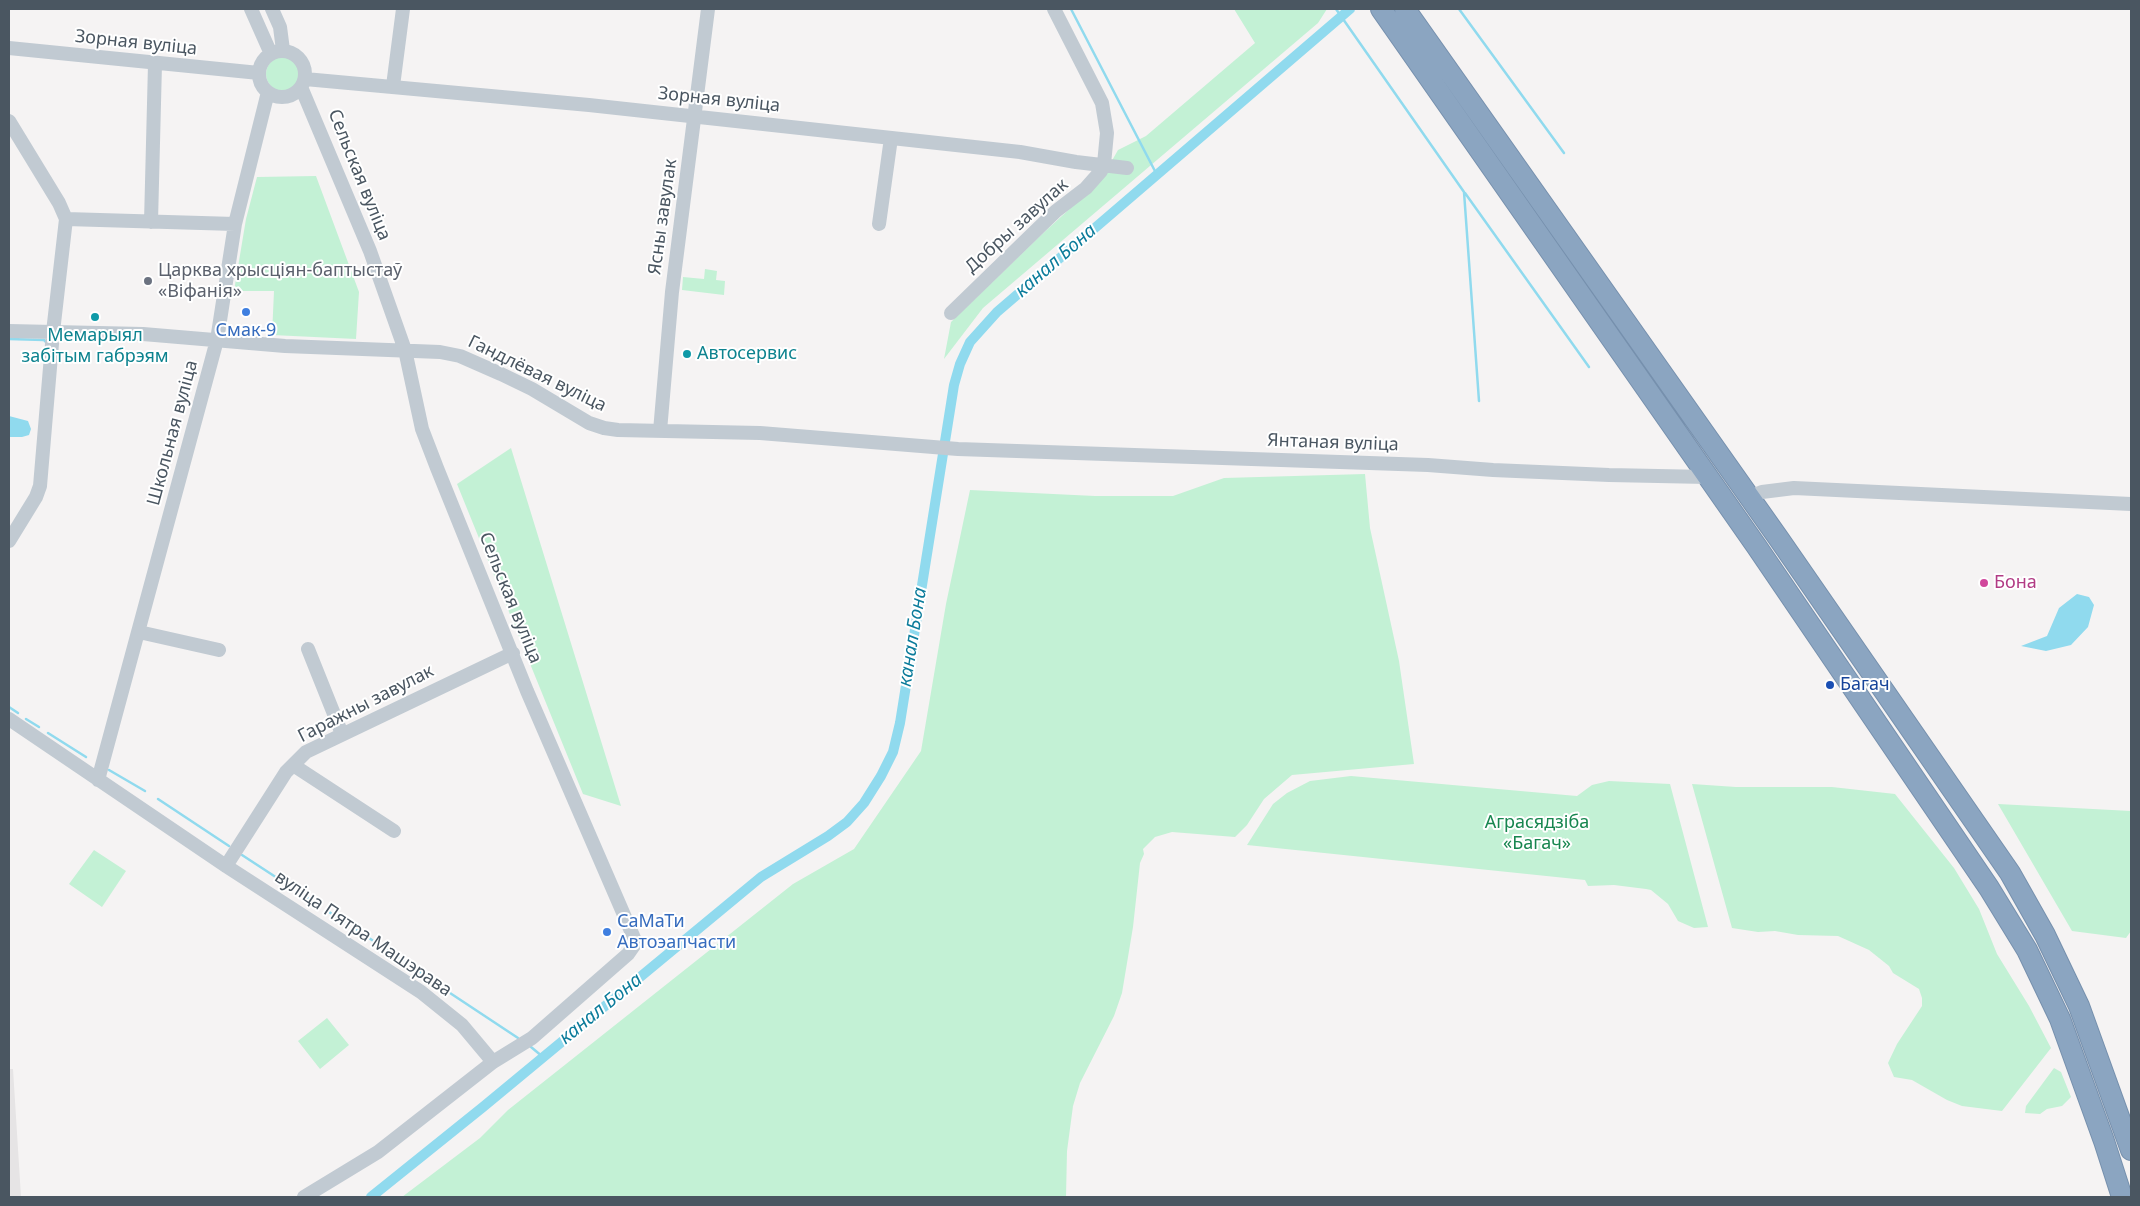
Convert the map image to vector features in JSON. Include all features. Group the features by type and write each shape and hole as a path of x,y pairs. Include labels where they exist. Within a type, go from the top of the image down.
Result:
{"highway":[{"path":"1381,9 1707,477 1989,888 2026,950 2060,1019 2122,1197"},
{"path":"1405,9 1750,497 2010,873 2045,935 2078,1006 2131,1150"}],"street":[{"path":"251,9 277,52"},
{"path":"272,9 280,27"},
{"path":"277,52 283,9"},
{"path":"393,86 403,9"},
{"name":"Ясны завулак","path":"660,431 672,292 708,9"},
{"path":"1054,9 1102,103 1107,133 1104,164"},
{"name":"Зорная вуліца","path":"9,48 259,73"},
{"path":"268,92 260,80 259,73 265,59 277,52 297,56 305,70 303,83"},
{"path":"151,222 155,64"},
{"name":"Зорная вуліца","path":"268,92 276,96 294,94 303,83 393,86 496,95 1020,152 1076,162 1128,168"},
{"name":"Сельская вуліца","path":"303,83 370,251 405,350 422,429 512,653 634,938 635,944 628,954 532,1038 493,1062"},
{"name":"Школьная вуліца","path":"98,780 217,340 235,224 268,92"},
{"path":"9,121 66,219 53,332 40,486 36,497 9,541"},
{"path":"879,224 890,138"},
{"name":"Добры завулак","path":"951,313 1056,211 1086,188 1101,171 1104,164"},
{"path":"66,219 235,224"},
{"name":"Гандлёвая вуліца","path":"9,331 143,334 285,346 405,350 460,356 532,389 589,423 604,428 760,433 958,449"},
{"name":"Янтаная вуліца","path":"958,449 1428,464 1493,470 1707,477"},
{"path":"1750,497 1762,492 1794,488 2131,504"},
{"path":"139,632 219,650"},
{"path":"308,649 342,734"},
{"name":"Гаражны завулак","path":"226,866 286,772 306,752 512,653"},
{"name":"вуліца Пятра Машэрава","path":"9,719 226,866 421,992 462,1025 493,1062"},
{"path":"293,765 394,831"},
{"path":"304,1197 378,1152 493,1062"}],"shaded area":[{"path":"9,1069 13,1069 21,1197 9,1197"}],"green space":[{"path":"1234,9 1327,9 1318,23 983,308 944,359 951,322 1101,180 1118,150 1146,136 1255,43"},
{"path":"283,57 295,62 300,74 295,86 283,91 271,86 266,74 271,62"},
{"path":"316,176 359,292 356,339 272,335 274,291 234,291 246,219 257,177"},
{"path":"705,269 717,271 716,280 725,281 724,295 682,290 683,277 704,279"},
{"path":"511,448 621,806 583,794 457,484"},
{"path":"1365,474 1370,528 1399,661 1414,764 1292,775 1264,799 1247,825 1235,837 1172,832 1155,837 1143,849 1144,854 1140,863 1133,927 1122,993 1114,1016 1080,1083 1073,1106 1067,1151 1066,1197 402,1197 480,1138 508,1110 793,884 854,849 921,751 946,604 970,490 1095,496 1173,496 1224,478"},
{"name":"Аграсядзіба «Багач»","path":"1351,776 1577,796 1592,785 1609,781 1670,784 1708,927 1694,928 1678,921 1668,904 1651,890 1646,889 1614,885 1588,886 1585,880 1247,845 1273,804 1287,793 1310,781"},
{"path":"1692,784 1736,787 1832,787 1895,794 1954,868 1979,909 1997,954 2029,1006 2051,1048 2002,1111 1962,1106 1947,1100 1912,1080 1894,1077 1888,1063 1897,1044 1922,1006 1922,998 1919,989 1893,973 1889,966 1869,950 1838,936 1798,935 1775,931 1758,932 1732,928"},
{"path":"1998,804 2131,811 2131,931 2126,938 2072,931"},
{"path":"94,850 126,871 102,907 69,884"},
{"path":"327,1018 349,1045 320,1069 298,1041"},
{"path":"2054,1068 2061,1072 2071,1097 2062,1106 2047,1109 2040,1114 2025,1113 2026,1106"}],"water":[{"path":"9,416 28,421 31,429 29,435 9,437"},
{"path":"2077,594 2089,597 2094,605 2088,627 2071,645 2046,651 2021,646 2047,636 2059,608"}],"waterway":[{"path":"1071,9 1157,175"},
{"path":"1336,9 1464,192 1479,401"},
{"name":"канал Бона","path":"371,1197 761,877 828,836 847,822 864,803 893,752 900,723 954,385 960,364 970,342 997,312 1350,9"},
{"path":"1459,9 1564,153"},
{"path":"1465,193 1589,367"},
{"path":"9,339 44,340 46,342"},
{"path":"9,707 18,713"},
{"path":"26,719 39,727"},
{"path":"48,733 86,757"},
{"path":"109,770 145,791"},
{"path":"158,799 229,846"},
{"path":"242,855 317,904"},
{"path":"326,910 344,922"},
{"path":"357,930 423,974"},
{"path":"435,983 442,987"},
{"path":"450,993 518,1038"},
{"path":"531,1047 543,1057"}],"place":[{"name":"Царква хрысціян-баптыстаў «Віфанія»","path":"148,281"},
{"name":"Смак-9","path":"246,312"},
{"name":"Мемарыял забітым габрэям","path":"95,317"},
{"name":"Автосервис","path":"687,354"},
{"name":"Бона","path":"1984,583"},
{"name":"Багач","path":"1830,685"},
{"name":"СаМаТи Автоэапчасти","path":"607,932"}]}
